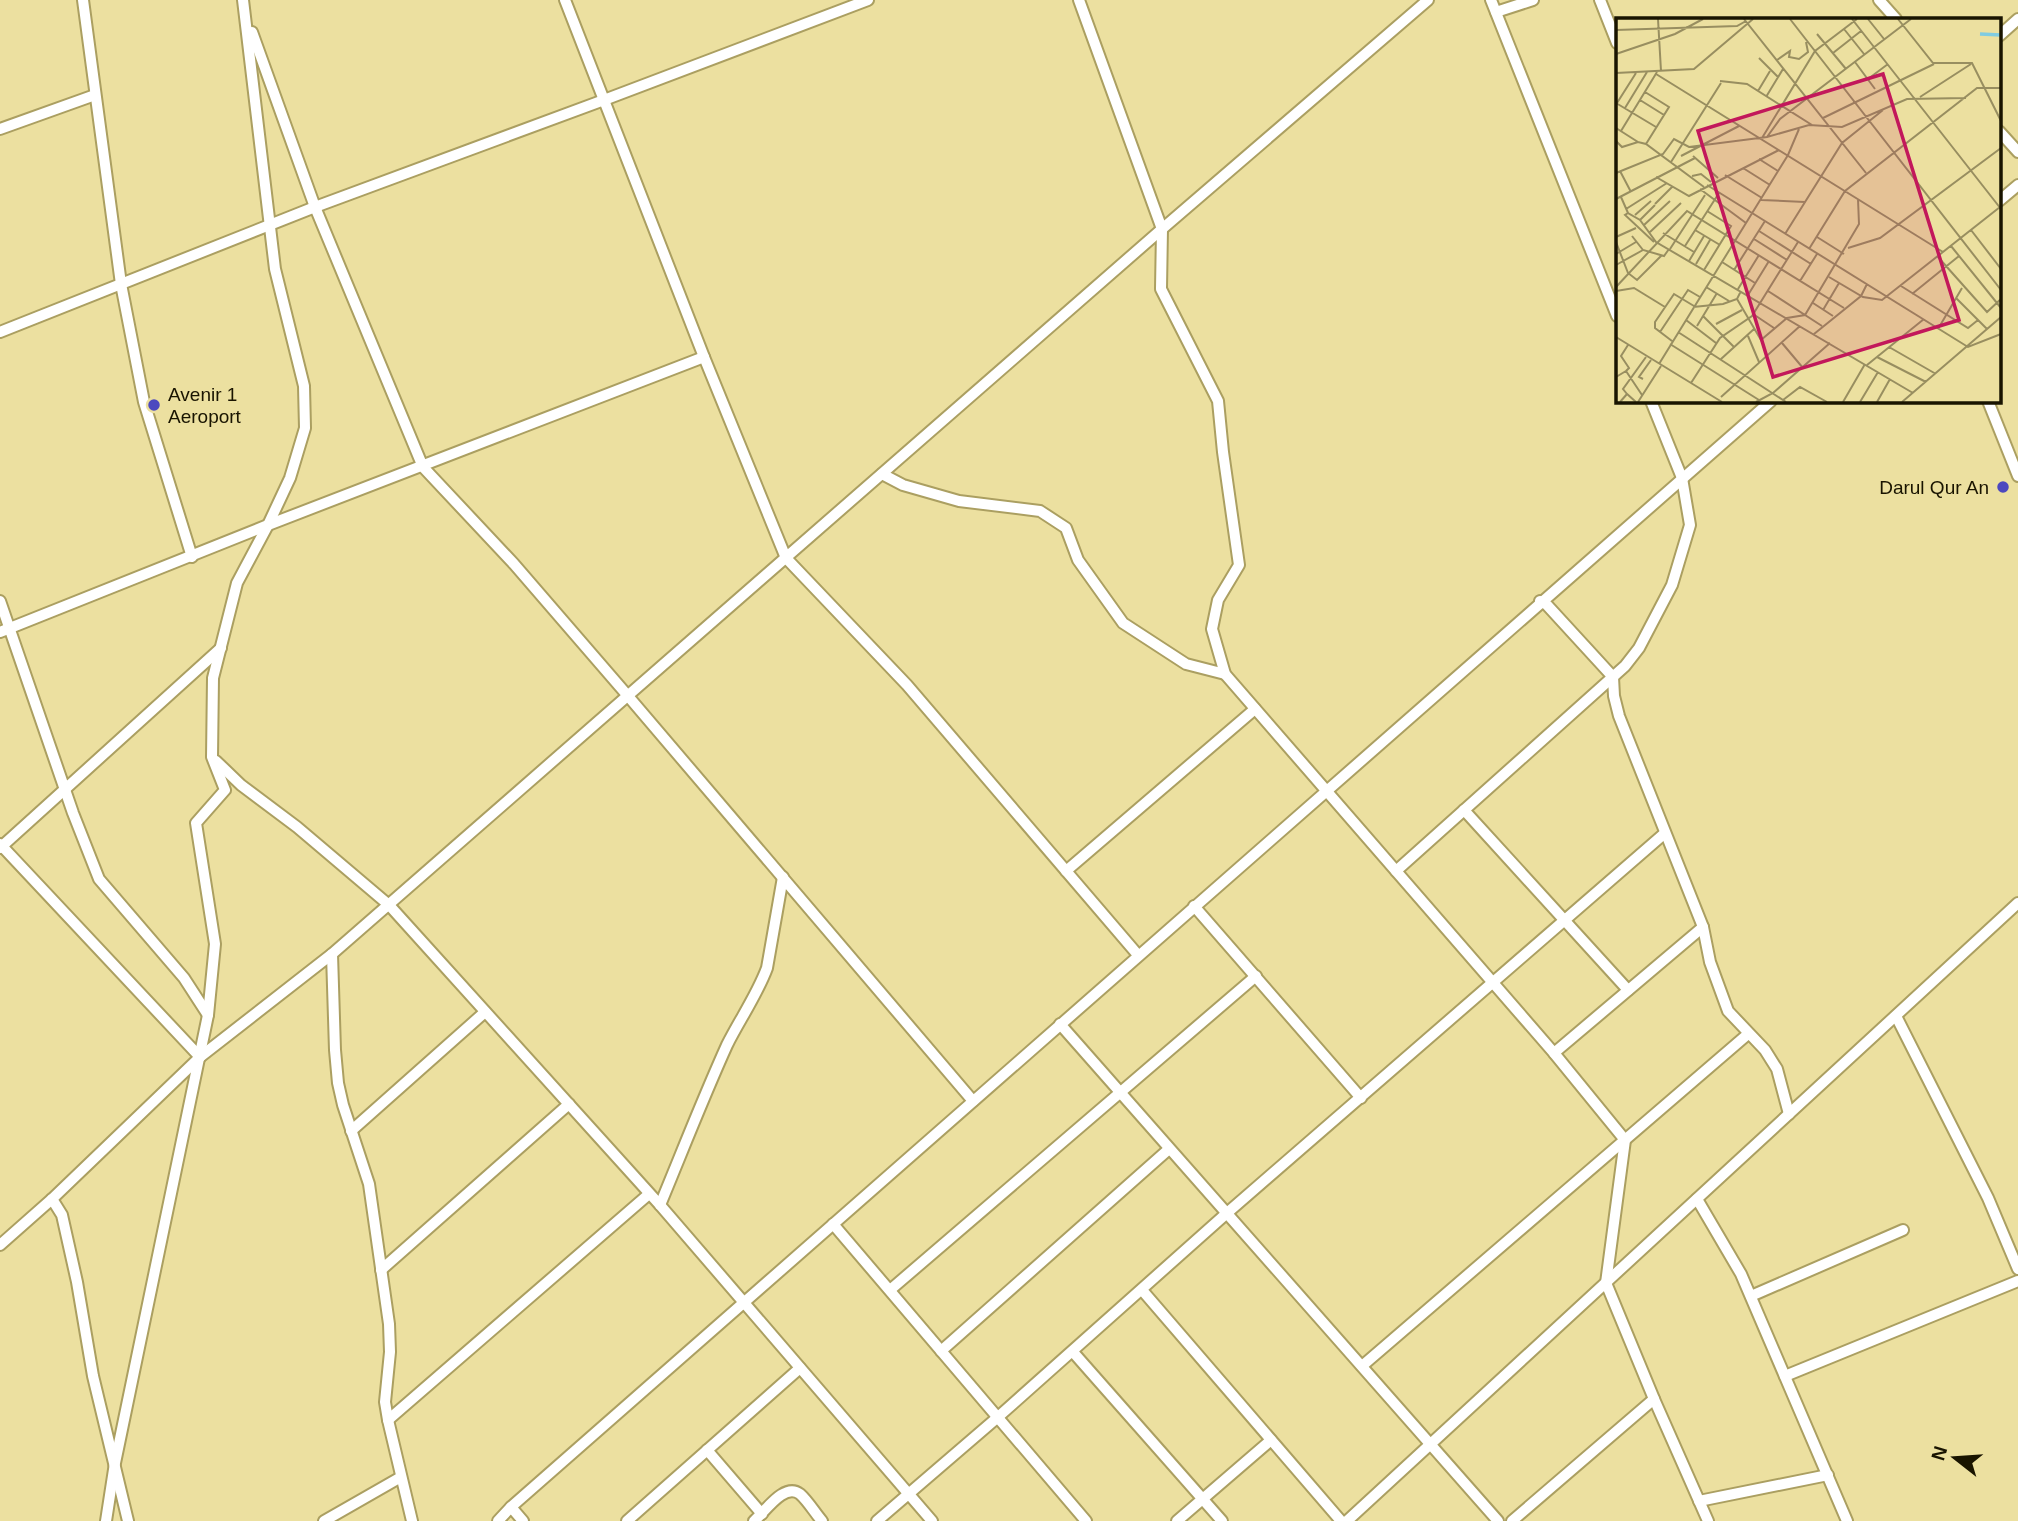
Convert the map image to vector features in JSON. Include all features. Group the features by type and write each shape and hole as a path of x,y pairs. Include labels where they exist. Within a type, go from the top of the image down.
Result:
{"street":[{"path":"83,0 121,284 144,402 192,557"},
{"path":"106,1521 115,1463 208,1015 215,944 196,823 225,790 212,757 213,678 237,583 290,478 305,428 304,386 275,269 242,0"},
{"path":"565,0 704,357 786,558 907,685 1138,955"},
{"path":"0,332 315,206 868,0"},
{"path":"1079,0 1162,229 1161,289 1218,401 1239,565 1218,600 1212,629 1225,674 1555,1053 1625,1140 1606,1283 1709,1521"},
{"path":"0,1245 200,1057 332,954 389,905 1428,0"},
{"path":"1491,0 1616,313"},
{"path":"1496,12 1533,0"},
{"path":"1600,0 1616,40"},
{"path":"1879,0 1895,18"},
{"path":"245,13 315,206 423,467 514,564 973,1101"},
{"path":"2000,35 2018,19"},
{"path":"0,114 2,128 95,95"},
{"path":"2000,132 2018,152"},
{"path":"2000,200 2018,185"},
{"path":"5,630 268,525 704,357"},
{"path":"1396,871 1625,666 1639,648 1672,585 1690,525 1682,478 1651,402"},
{"path":"498,1521 1194,905 1769,402"},
{"path":"1988,402 2018,476"},
{"path":"882,474 903,485 959,501 1040,511 1066,528 1078,560 1123,622 1186,664 1225,674"},
{"path":"0,601 5,630 99,879 184,978 208,1015"},
{"path":"1540,601 1547,605 1613,677 1619,716 1703,927 1710,962 1728,1011 1765,1050 1777,1069 1789,1114"},
{"path":"200,1057 1,846 220,648"},
{"path":"1066,871 1255,709"},
{"path":"212,757 241,785 297,827 389,905 660,1205 932,1521"},
{"path":"1464,810 1628,990"},
{"path":"877,1521 1665,833"},
{"path":"660,1205 724,1053 767,968 783,877"},
{"path":"1348,1521 2018,904"},
{"path":"1194,905 1361,1098"},
{"path":"1555,1053 1703,927"},
{"path":"332,954 337,1072 343,1105 369,1184 389,1324 390,1352 385,1402 412,1521"},
{"path":"890,1290 1256,976"},
{"path":"351,1131 485,1012"},
{"path":"1896,1016 1988,1198 2018,1269"},
{"path":"1060,1024 1498,1521"},
{"path":"1362,1366 1748,1034"},
{"path":"381,1270 569,1104"},
{"path":"941,1351 1169,1149"},
{"path":"388,1420 649,1194"},
{"path":"52,1199 62,1215 93,1376 128,1521"},
{"path":"1697,1199 1741,1274 1847,1521"},
{"path":"833,1223 1086,1521"},
{"path":"1751,1296 1903,1230"},
{"path":"1785,1376 2018,1281"},
{"path":"1142,1290 1341,1521"},
{"path":"1073,1352 1222,1521"},
{"path":"627,1521 800,1368"},
{"path":"1512,1521 1654,1399"},
{"path":"1177,1521 1271,1440"},
{"path":"707,1450 757,1518 782,1493 791,1491 799,1494 822,1521"},
{"path":"1699,1501 1828,1475"},
{"path":"324,1521 401,1477"},
{"path":"511,1507 523,1521"}],"place":[{"name":"Avenir 1 Aeroport","path":"154,405"},
{"name":"Darul Qur An","path":"2003,487"}]}
